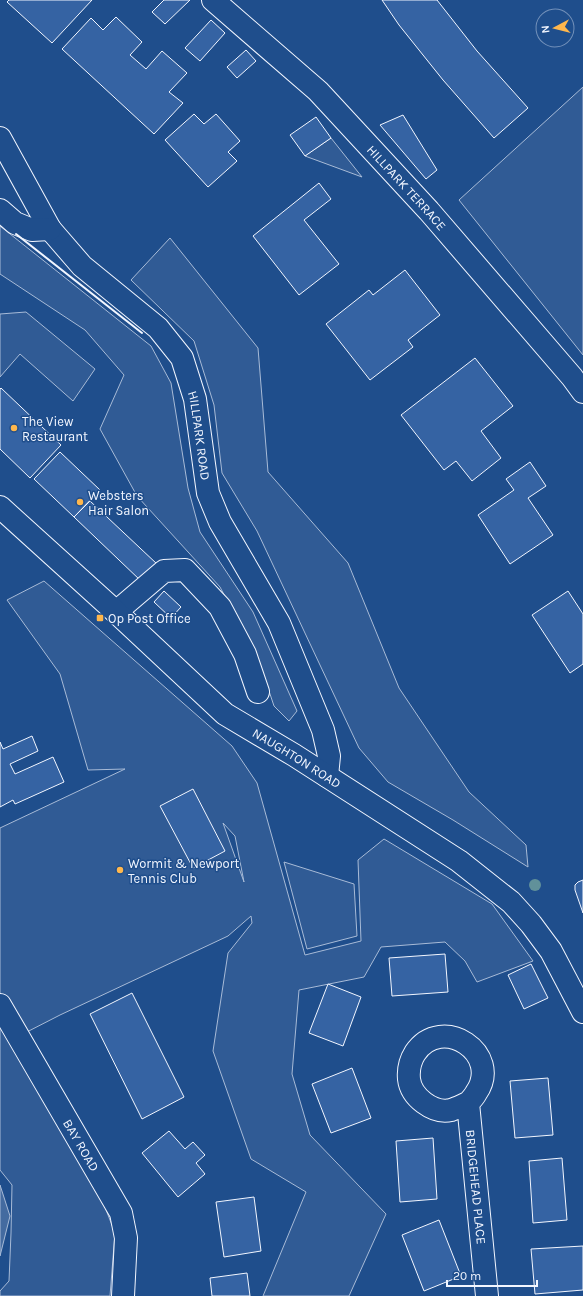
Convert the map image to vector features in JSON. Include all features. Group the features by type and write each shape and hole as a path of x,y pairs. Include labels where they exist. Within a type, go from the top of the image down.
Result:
{"street":[{"name":"HILLPARK TERRACE","path":"213,0 318,91 429,211 572,376 583,392"},
{"name":"HILLPARK ROAD","path":"0,138 50,229 82,266 158,328 182,358 195,399 208,492 220,522 282,630 323,730 329,756 327,776"},
{"path":"0,210 14,223 32,230 50,229"},
{"name":"NAUGHTON ROAD","path":"0,507 116,612 225,714 294,755 459,861 511,902 531,924 550,952 581,1004"},
{"path":"116,612 164,571 185,570 220,607 245,654 258,692"},
{"name":"BAY ROAD","path":"0,1005 120,1213 126,1238 123,1296"},
{"name":"BRIDGEHEAD PLACE","path":"468,1102 487,1296"}],"shaded area":[{"path":"583,87 583,355 459,200"},
{"path":"331,138 362,177 305,156"},
{"path":"0,226 151,346 171,383 188,488 200,532 253,612 297,711 289,721 274,706 259,661 220,587 137,496 100,429 124,375 85,330 0,274"},
{"path":"170,238 258,348 268,472 348,563 399,688 469,792 526,845 528,867 453,820 388,782 359,748 257,531 222,473 214,405 194,341 131,280"},
{"path":"26,312 95,369 73,401 20,354 0,377 0,314"},
{"path":"44,581 232,746 257,783 305,955 361,941 358,860 384,839 492,904 533,961 477,982 465,961 445,942 381,947 364,977 299,990 292,1074 310,1135 386,1214 349,1296 263,1296 306,1192 251,1159 213,1051 228,953 252,923 251,916 228,936 60,1015 19,1036 0,1002 0,828 125,769 88,770 60,674 7,600","holes":["223,823 235,836 244,882"]},
{"path":"284,862 354,884 357,936 307,949"},
{"path":"0,1025 103,1202 115,1233 110,1296 0,1296 0,1291 9,1281 12,1185 0,1170"},
{"path":"0,1185 10,1216 0,1256"}],"building":[{"path":"9,0 92,0 52,43 7,2"},
{"path":"164,0 190,0 165,24 152,12"},
{"path":"382,0 437,0 477,51 528,108 494,138 443,80 399,25"},
{"path":"116,17 142,42 130,55 146,69 162,51 187,73 169,92 183,103 154,134 62,49 91,18 103,30"},
{"path":"211,20 225,33 200,61 185,48"},
{"path":"246,50 256,61 237,78 227,67"},
{"path":"194,114 204,124 216,114 240,141 228,152 237,161 208,187 165,140"},
{"path":"403,115 437,170 426,179 380,125"},
{"path":"316,117 331,138 305,156 290,135"},
{"path":"319,183 331,199 304,220 339,264 299,295 253,236"},
{"path":"405,270 440,315 408,340 413,347 370,380 326,324 369,290 373,295"},
{"path":"475,358 513,406 481,431 501,458 472,481 456,461 444,470 401,415"},
{"path":"1,388 61,445 30,478 0,449"},
{"path":"60,452 100,490 74,517 34,479"},
{"path":"530,462 546,486 528,498 553,535 510,564 478,515 514,490 506,479"},
{"path":"90,501 157,564 141,581 74,517"},
{"path":"164,591 181,607 171,618 154,602"},
{"path":"568,591 583,614 583,664 570,673 532,615"},
{"path":"32,736 38,751 10,764 15,774 53,757 64,782 15,804 13,800 0,807 0,742 3,749"},
{"path":"193,789 225,851 193,868 160,806"},
{"path":"583,880 583,913 575,890 575,885"},
{"path":"445,954 448,992 392,996 389,958"},
{"path":"531,964 548,998 524,1009 508,975"},
{"path":"328,984 361,997 343,1046 309,1033"},
{"path":"132,993 184,1097 142,1119 90,1014"},
{"path":"352,1068 371,1118 331,1133 312,1084"},
{"path":"548,1078 553,1135 515,1138 510,1081"},
{"path":"169,1131 185,1149 193,1142 205,1155 196,1163 205,1174 178,1197 142,1153"},
{"path":"433,1138 437,1199 400,1202 396,1141"},
{"path":"562,1158 567,1220 533,1223 529,1161"},
{"path":"254,1197 261,1251 224,1257 216,1202"},
{"path":"439,1220 461,1276 424,1291 402,1235"},
{"path":"583,1246 583,1290 535,1294 531,1249"},
{"path":"247,1273 250,1296 212,1296 210,1278"}],"wall":[{"path":"16,234 142,333"}],"place":[{"name":"The View Restaurant","path":"14,428"},
{"name":"Websters Hair Salon","path":"80,502"},
{"name":"Op Post Office","path":"100,618"},
{"name":"Wormit & Newport Tennis Club","path":"120,870"}]}
